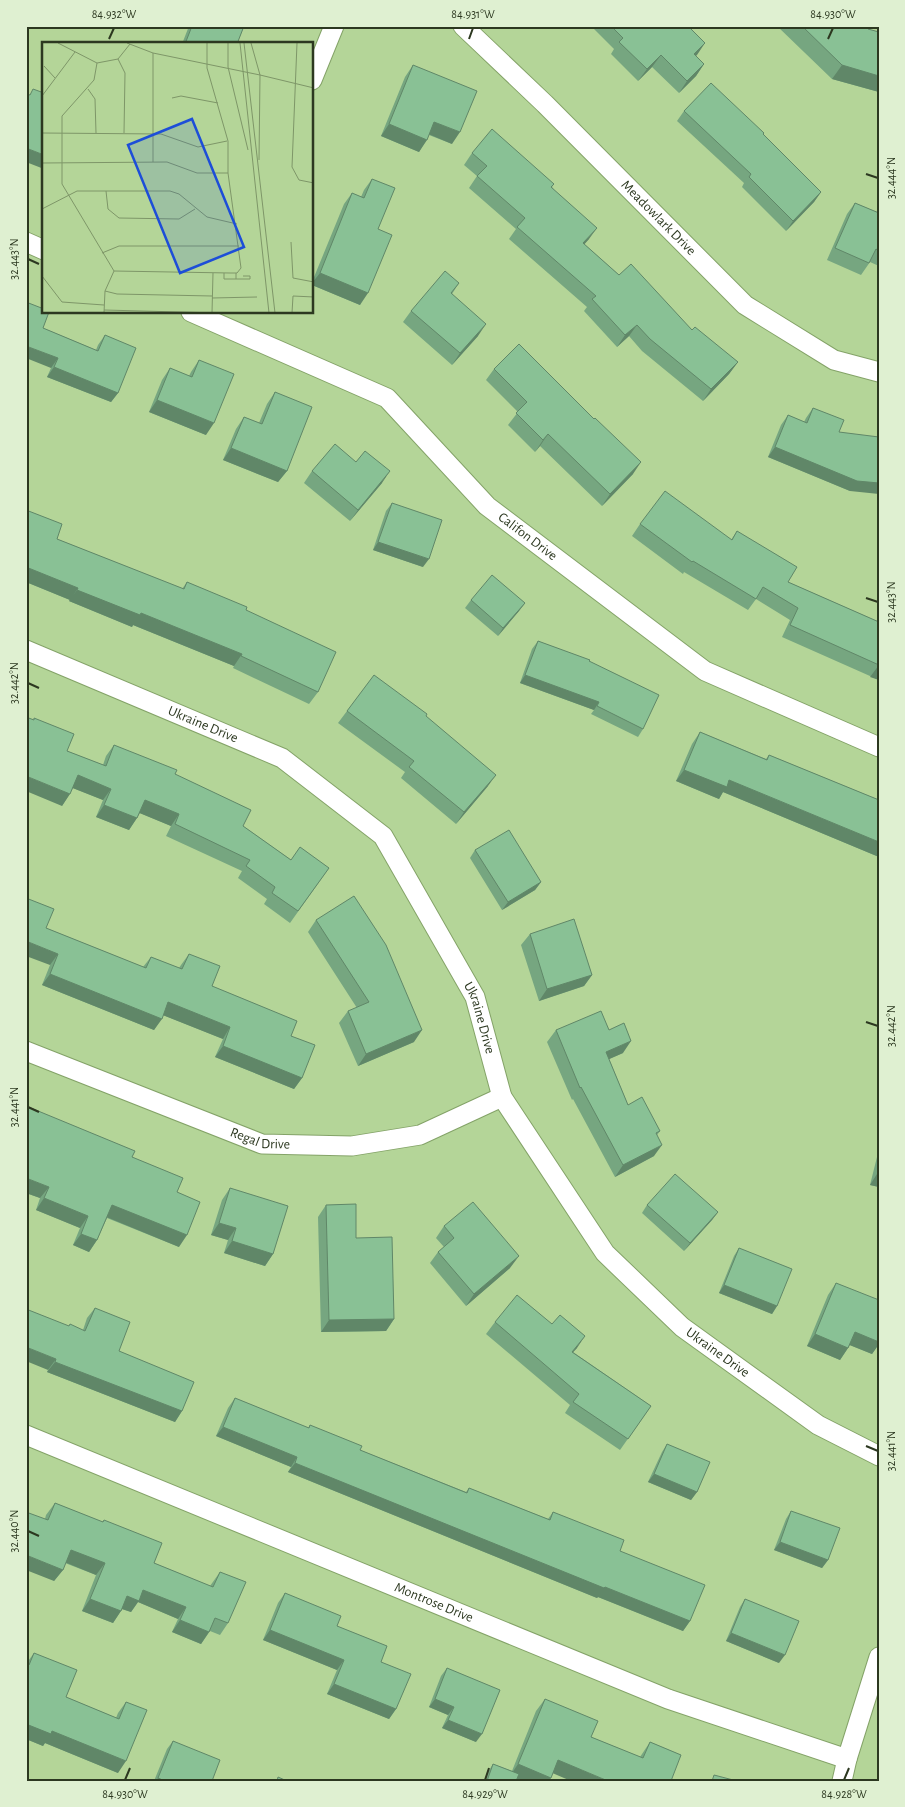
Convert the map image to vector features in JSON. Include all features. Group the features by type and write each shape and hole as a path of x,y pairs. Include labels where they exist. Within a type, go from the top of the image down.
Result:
{"street":[{"path":"314,75 334,26"},
{"name":"Meadowlark Drive","path":"463,26 544,104 745,305 834,360 879,372"},
{"path":"26,242 42,249"},
{"name":"Califon Drive","path":"200,314 219,318 387,398 487,506 705,671 879,747"},
{"name":"Ukraine Drive","path":"26,650 282,758 383,836 475,997 502,1097 605,1253 675,1321 818,1425 879,1456"},
{"name":"Regal Drive","path":"26,1051 262,1144 352,1146 420,1135 502,1097"},
{"name":"Montrose Drive","path":"26,1435 668,1699 847,1760"},
{"path":"842,1781 879,1657"}],"building":[{"path":"192,26 244,26 238,42 186,42"},
{"path":"611,26 688,26 705,43 694,54 704,64 687,81 661,55 647,69 619,42 623,38"},
{"path":"802,26 865,26 868,29 879,32 879,76 842,65"},
{"path":"413,65 477,91 460,132 434,122 427,140 389,124"},
{"path":"711,83 764,133 821,192 793,221 749,177 751,174 684,111"},
{"path":"33,89 42,92 42,154 26,148 26,94 30,95"},
{"path":"492,129 554,184 551,187 597,228 583,243 619,275 631,264 692,330 695,327 738,362 711,389 650,339 637,325 625,335 592,299 596,296 517,227 525,218 477,176 487,166 472,153"},
{"path":"372,179 395,188 378,229 392,235 368,293 320,273 352,193 364,198"},
{"path":"855,203 879,213 879,251 876,249 869,263 835,248"},
{"path":"445,271 459,283 451,293 486,324 460,353 411,311"},
{"path":"26,302 42,308 42,314 48,314 43,328 98,351 105,335 136,348 118,393 54,367 58,358 26,346"},
{"path":"519,344 594,419 641,462 610,494 548,434 543,440 516,413 527,402 494,369"},
{"path":"199,360 234,374 214,423 157,400 170,368 192,377"},
{"path":"275,392 312,407 287,471 231,448 244,417 262,424"},
{"path":"813,408 844,420 839,432 879,437 879,483 857,481 775,447 788,415 807,423"},
{"path":"335,444 356,462 365,451 390,471 358,510 312,471"},
{"path":"665,491 732,540 737,531 797,567 788,582 879,622 879,665 790,625 798,608 763,587 756,599 692,562 640,524"},
{"path":"392,503 442,520 429,559 378,542"},
{"path":"26,510 62,524 57,539 184,589 187,582 247,607 246,610 336,652 318,692 241,656 242,654 141,613 140,615 77,590 78,588 26,567"},
{"path":"492,575 525,603 503,628 471,600"},
{"path":"538,641 590,660 659,695 643,729 597,706 599,702 525,675"},
{"path":"374,675 427,714 426,716 496,775 464,812 409,767 414,761 347,711"},
{"path":"26,717 34,720 34,718 74,734 67,751 106,766 114,745 177,770 175,774 251,810 243,826 291,860 300,847 329,868 298,911 272,893 275,887 246,866 250,860 175,824 179,814 145,800 137,818 104,805 111,789 78,775 70,794 26,776"},
{"path":"700,732 767,760 769,755 879,800 879,842 729,780 727,787 684,770"},
{"path":"509,830 541,882 508,902 475,850"},
{"path":"354,896 386,945 422,1030 366,1054 348,1011 369,1002 316,920"},
{"path":"26,898 54,909 46,928 146,968 151,957 182,969 189,954 220,966 212,986 297,1021 291,1036 315,1045 302,1078 223,1046 230,1027 168,1002 162,1019 50,974 58,954 26,941"},
{"path":"574,919 592,975 547,989 530,934"},
{"path":"601,1011 609,1030 624,1023 631,1041 606,1052 628,1105 642,1097 660,1131 656,1133 662,1145 623,1165 580,1088 556,1030"},
{"path":"26,1106 135,1151 132,1157 183,1178 177,1192 200,1202 187,1235 112,1205 97,1240 81,1234 88,1216 44,1198 49,1187 26,1178"},
{"path":"675,1174 718,1212 690,1243 647,1205"},
{"path":"230,1188 288,1206 273,1254 232,1241 236,1228 219,1223"},
{"path":"473,1202 519,1256 474,1294 438,1252 454,1238 444,1226"},
{"path":"356,1204 356,1238 392,1237 394,1319 329,1320 326,1205"},
{"path":"739,1248 792,1269 777,1306 724,1285"},
{"path":"836,1283 879,1300 879,1342 855,1332 848,1348 815,1334"},
{"path":"517,1295 552,1324 560,1315 585,1336 572,1352 651,1406 628,1439 573,1402 579,1394 495,1322"},
{"path":"95,1308 130,1322 119,1351 194,1382 182,1411 55,1362 56,1359 26,1347 26,1309 85,1331"},
{"path":"235,1398 309,1428 310,1425 362,1446 360,1450 467,1493 469,1488 550,1520 553,1512 624,1540 620,1551 705,1585 690,1621 295,1463 297,1457 223,1427"},
{"path":"667,1444 710,1462 697,1492 654,1474"},
{"path":"55,1503 162,1543 154,1563 213,1587 220,1572 246,1582 228,1623 215,1618 209,1632 180,1620 186,1607 143,1590 139,1601 127,1596 121,1611 90,1599 105,1563 71,1550 63,1570 26,1555 26,1512 48,1520"},
{"path":"791,1511 840,1528 828,1560 780,1542"},
{"path":"285,1593 341,1616 337,1626 387,1646 381,1662 411,1674 396,1709 334,1684 344,1660 270,1630"},
{"path":"745,1599 799,1621 785,1655 731,1633"},
{"path":"34,1653 77,1670 66,1697 119,1719 126,1702 147,1710 126,1761 52,1731 51,1734 26,1724 26,1664 29,1665"},
{"path":"447,1668 500,1690 482,1734 448,1720 454,1707 435,1699"},
{"path":"545,1699 598,1721 591,1737 643,1758 650,1742 681,1755 671,1781 608,1781 558,1760 551,1778 518,1764"},
{"path":"173,1741 220,1760 212,1781 165,1781 158,1778"},
{"path":"493,1764 519,1774 516,1781 487,1781"},
{"path":"714,1775 737,1781 712,1781"},
{"path":"278,1777 287,1781 277,1781"}]}
